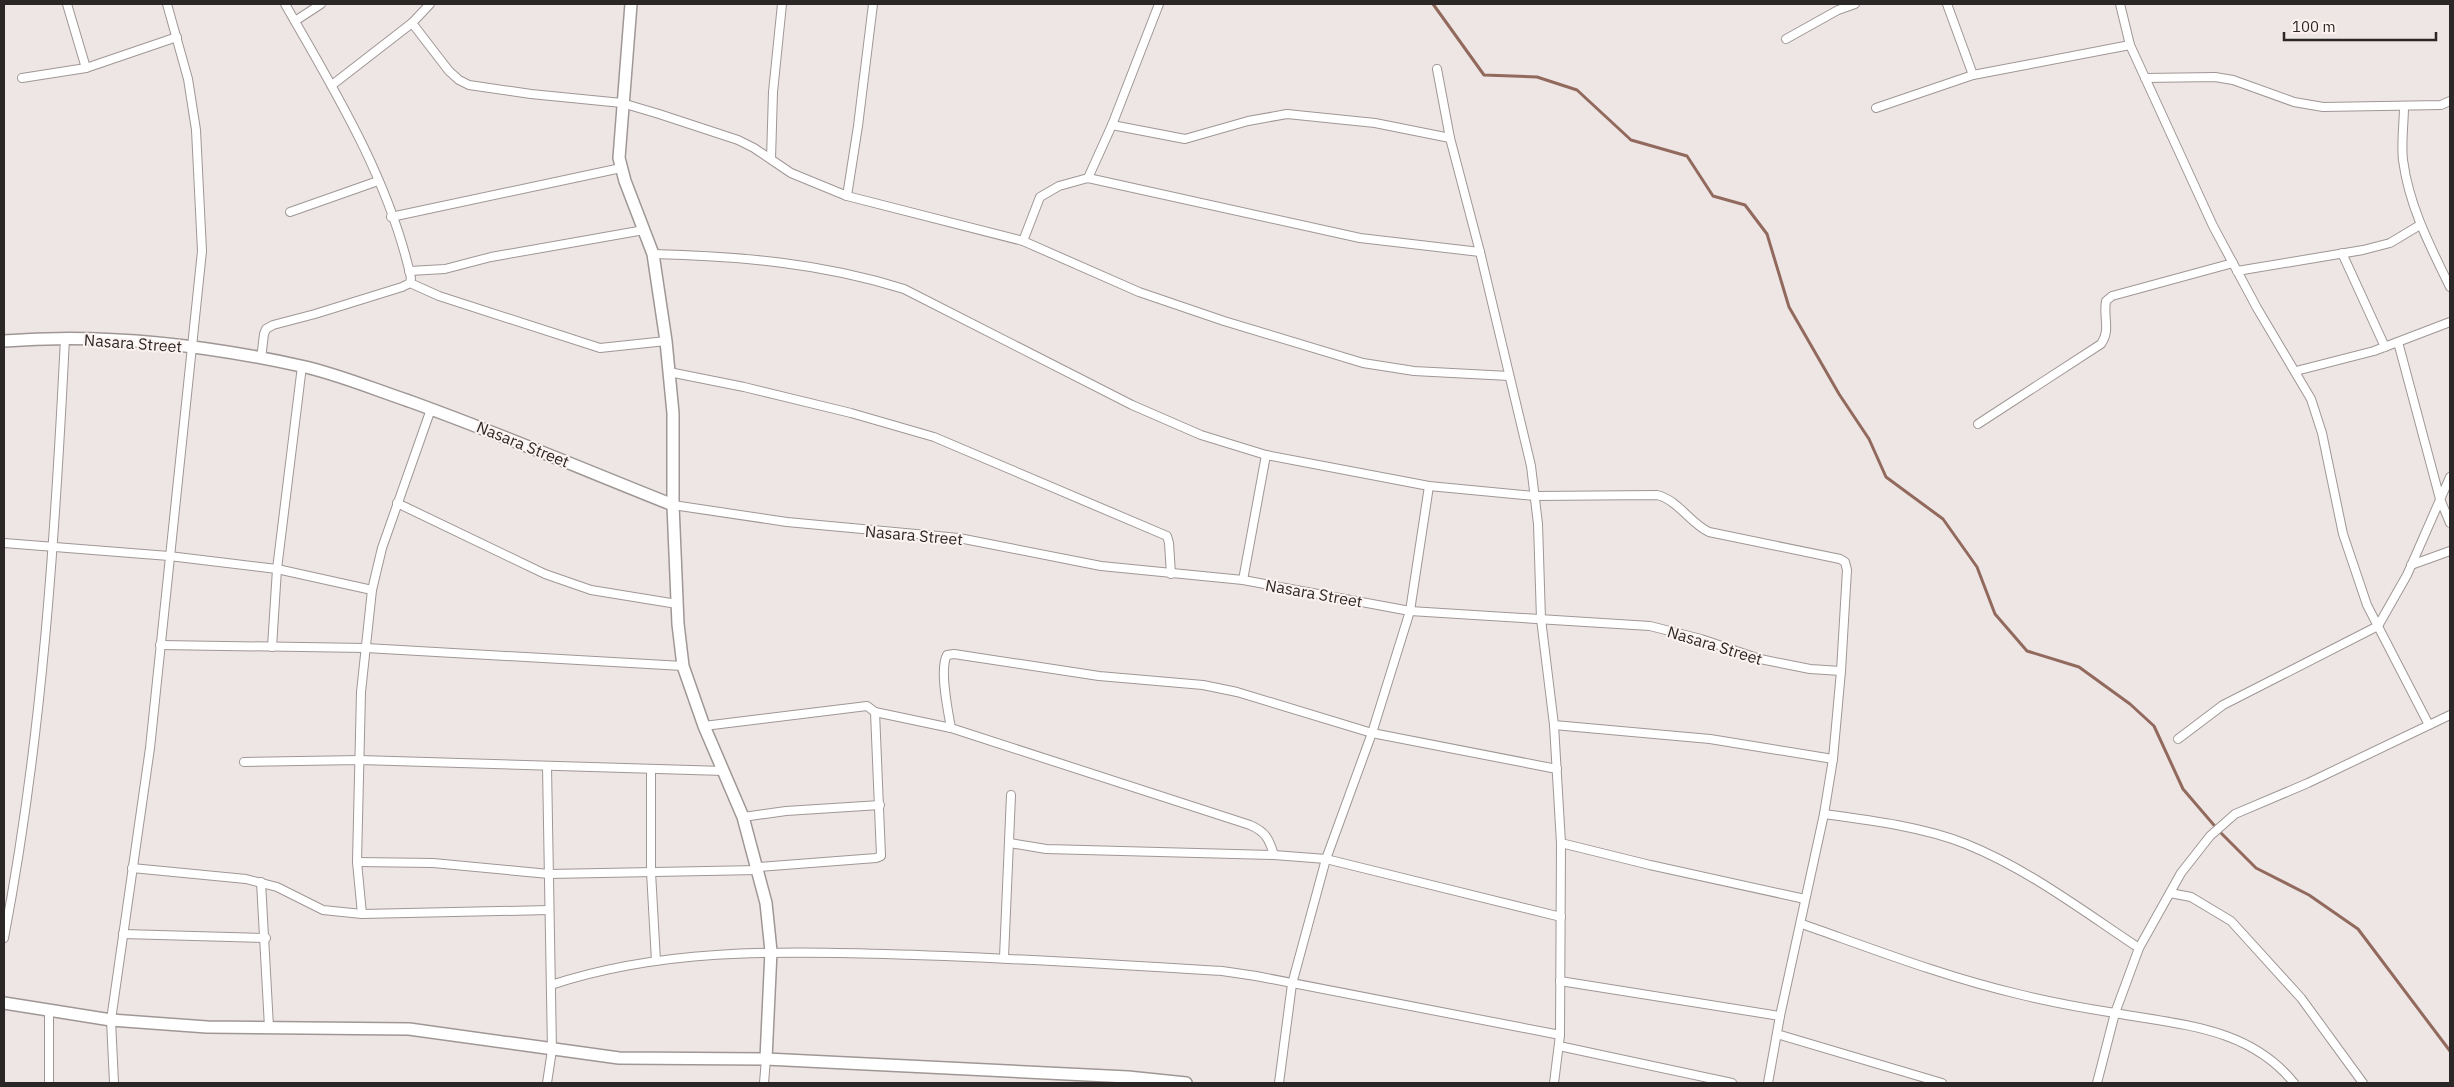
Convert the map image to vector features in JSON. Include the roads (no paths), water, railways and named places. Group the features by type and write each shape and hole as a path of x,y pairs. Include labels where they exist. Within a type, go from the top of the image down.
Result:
{"street":[{"path":"67,4 86,68"},
{"path":"114,1083 111,1020 150,748 190,346 202,251 196,130 188,79 167,4"},
{"path":"286,4 350,118 378,181 410,271 410,283"},
{"path":"295,21 321,4"},
{"path":"332,86 412,23 430,4"},
{"path":"632,4 622,103 619,158 653,254 666,341 673,413 673,505 677,604 684,666 704,726 743,817 766,902 771,951 764,1083"},
{"path":"771,159 772,92 782,4"},
{"path":"847,196 858,126 873,4"},
{"path":"1088,178 1112,125 1159,4"},
{"path":"1786,39 1838,10 1855,4"},
{"path":"1947,4 1973,75"},
{"path":"2120,4 2130,45 2213,226 2257,308 2311,399 2322,434 2343,534 2367,605 2429,725"},
{"path":"412,23 449,71 459,80 469,84 530,94 622,103 738,140 792,173 847,196 1023,241 1139,292 1224,321 1364,363 1414,371 1509,376"},
{"path":"22,78 86,68 177,37"},
{"path":"1876,108 1973,75 2130,45"},
{"path":"1437,69 1450,138 1480,252 1531,466 1538,524 1541,619 1554,725 1561,843 1560,1034 1554,1083"},
{"path":"2145,78 2215,78 2233,80 2294,102 2323,108 2441,105 2450,101"},
{"path":"2404,106 2403,157 2406,175 2420,225 2450,287"},
{"path":"1112,125 1185,139 1248,120 1287,114 1374,123 1450,138"},
{"path":"391,217 621,168"},
{"path":"1023,241 1040,197 1059,186 1088,178 1360,238 1480,252"},
{"path":"290,212 378,181"},
{"path":"2237,271 2390,243 2420,225"},
{"path":"410,271 444,269 491,257 644,230"},
{"path":"2342,253 2385,347"},
{"path":"653,254 782,262 867,277 904,289 1132,405 1201,435 1266,455 1428,486 1534,496 1657,495 1667,498 1698,526 1709,532 1840,559 1845,562 1847,570 1841,671 1833,759 1824,814 1805,899 1802,924 1780,1016 1768,1083"},
{"path":"1978,424 2101,344 2108,329 2104,312 2106,301 2112,296 2233,263"},
{"path":"261,359 264,334 266,329 273,325 315,314 410,283 439,296 600,348 666,341"},
{"path":"2296,371 2385,347 2450,322"},
{"path":"4,938 19,858 54,545 65,338"},
{"name":"Nasara Street","path":"4,341 65,338 190,346 302,366 472,423 673,505 796,523 960,538 1101,566 1243,580 1410,610 1650,626 1701,639 1760,660 1810,669 1841,671"},
{"path":"2398,342 2440,499 2450,523"},
{"path":"272,647 277,569 302,366"},
{"path":"669,372 851,412 943,440 1167,536 1171,574"},
{"path":"362,914 357,862 361,692 372,590 382,548 431,409"},
{"path":"1243,580 1266,455"},
{"path":"2178,739 2224,705 2378,626 2411,564 2450,477"},
{"path":"1279,1083 1292,984 1326,859 1372,734 1410,610 1428,486"},
{"path":"398,503 545,574 591,590 677,604"},
{"path":"4,543 54,545 277,569 372,590"},
{"path":"2411,564 2450,551"},
{"path":"160,644 366,648 684,666"},
{"path":"951,728 945,685 944,659 947,655 954,654 1099,676 1204,684 1237,692 1372,734 1557,769"},
{"path":"704,726 867,706 875,712 951,728 1256,828 1268,836 1274,855"},
{"path":"357,862 433,863 549,874 758,868 880,858 882,854 875,712"},
{"path":"2097,1083 2115,1014 2139,948 2181,873 2210,836 2235,814 2450,715"},
{"path":"1554,725 1710,739 1833,759"},
{"path":"244,762 360,760 724,771"},
{"path":"547,766 552,1050 547,1083"},
{"path":"651,769 651,872 656,961"},
{"path":"1004,957 1011,795"},
{"path":"743,817 813,809 880,806"},
{"path":"1824,814 1873,820 1964,844 2009,864 2139,948"},
{"path":"1010,843 1046,849 1083,851 1274,855 1326,859 1561,917"},
{"path":"1561,843 1650,865 1805,899"},
{"path":"132,868 262,882 277,887 323,910 362,914 550,910"},
{"path":"262,882 269,1027"},
{"path":"2170,893 2191,897 2231,921 2301,998 2363,1083"},
{"path":"1802,924 1961,978 2018,994 2115,1014 2193,1026 2237,1039 2265,1054 2294,1083"},
{"path":"123,934 266,938"},
{"path":"551,985 601,970 656,961 771,951 1004,957 1222,971 1560,1034"},
{"path":"1560,981 1780,1016"},
{"path":"4,1003 111,1020 207,1027 409,1029 619,1058 766,1059 1128,1077 1186,1083"},
{"path":"48,1083 49,1011"},
{"path":"1777,1034 1942,1083"},
{"path":"1559,1046 1732,1083"}],"waterway":[{"path":"1433,4 1484,75 1537,77 1577,90 1631,140 1687,156 1713,196 1745,205 1767,234 1789,307 1839,394 1869,439 1886,477 1943,519 1977,567 1995,614 2027,651 2079,667 2130,704 2154,726 2183,789 2219,831 2256,868 2309,895 2358,929 2450,1051"}]}
